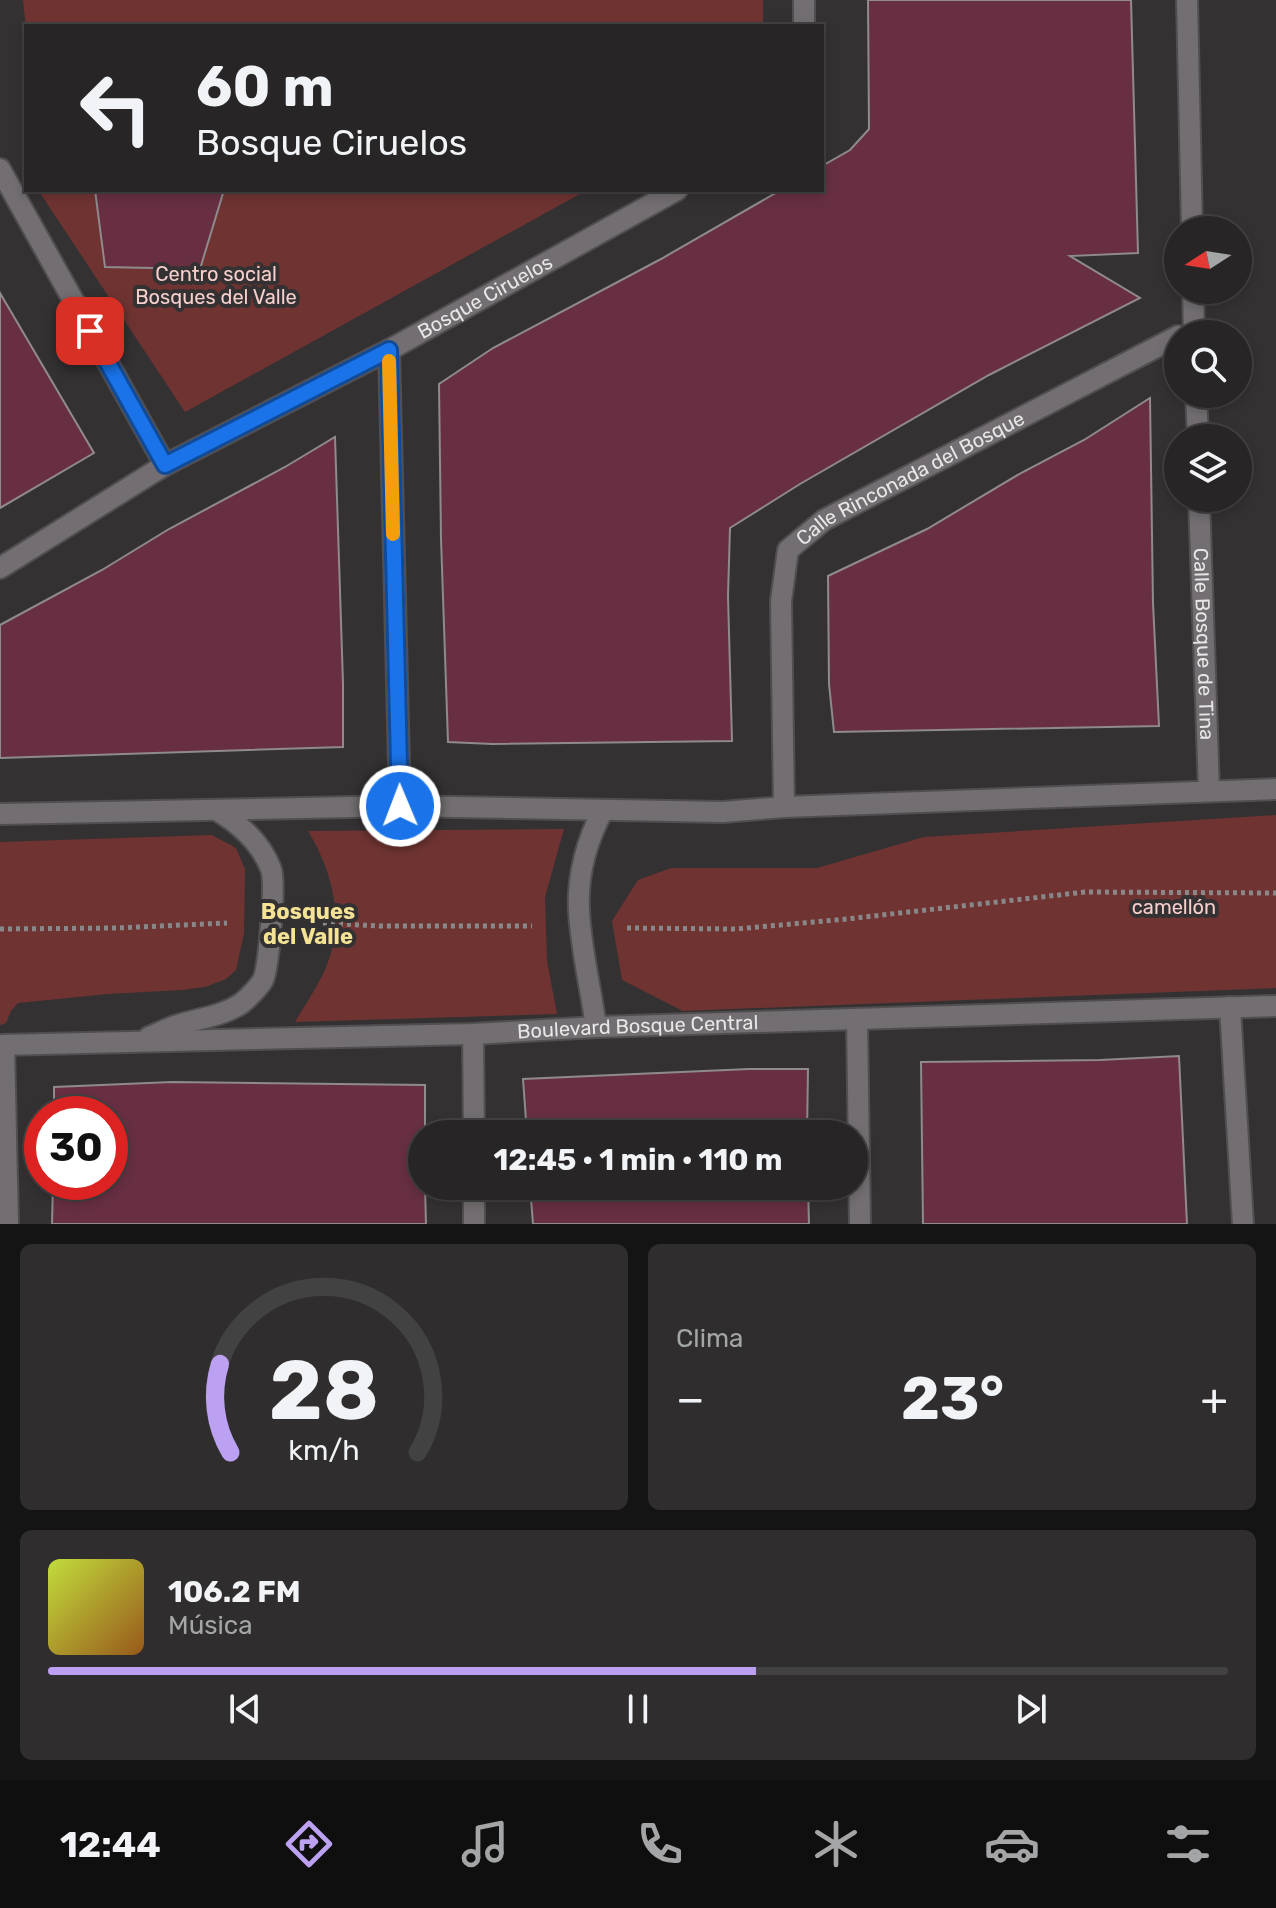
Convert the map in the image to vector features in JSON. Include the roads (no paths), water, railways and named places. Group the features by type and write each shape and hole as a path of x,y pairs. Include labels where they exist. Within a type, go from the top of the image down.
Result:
{"street":[{"path":"804,0 804,24"},
{"path":"1187,0 1192,216"},
{"path":"0,169 165,465"},
{"name":"Bosque Ciruelos","path":"0,568 165,465 389,350 673,192"},
{"name":"Calle Rinconada del Bosque","path":"784,807 781,601 788,550 824,520 1164,345"},
{"path":"389,350 400,806"},
{"name":"Calle Bosque de Tina","path":"1199,512 1209,791"},
{"path":"0,814 400,806 723,812 784,807 1276,789"},
{"path":"596,1027 579,910 581,874 593,830 603,810"},
{"path":"138,1042 178,1025 224,1012 243,1002 263,980 272,924 272,872 255,842 239,824 218,811"},
{"name":"Boulevard Bosque Central","path":"2,1045 473,1034 596,1027 1276,1006"},
{"path":"1230,1007 1243,1224"},
{"path":"857,1019 860,1224"},
{"path":"473,1034 474,1120"},
{"path":"2,1045 8,1224"},
{"path":"474,1200 474,1224"}],"district":[{"name":"Bosques del Valle","path":"308,924"}],"park label":[{"name":"Centro social Bosques del Valle","path":"216,286"},
{"name":"camellón","path":"1174,907"}]}
